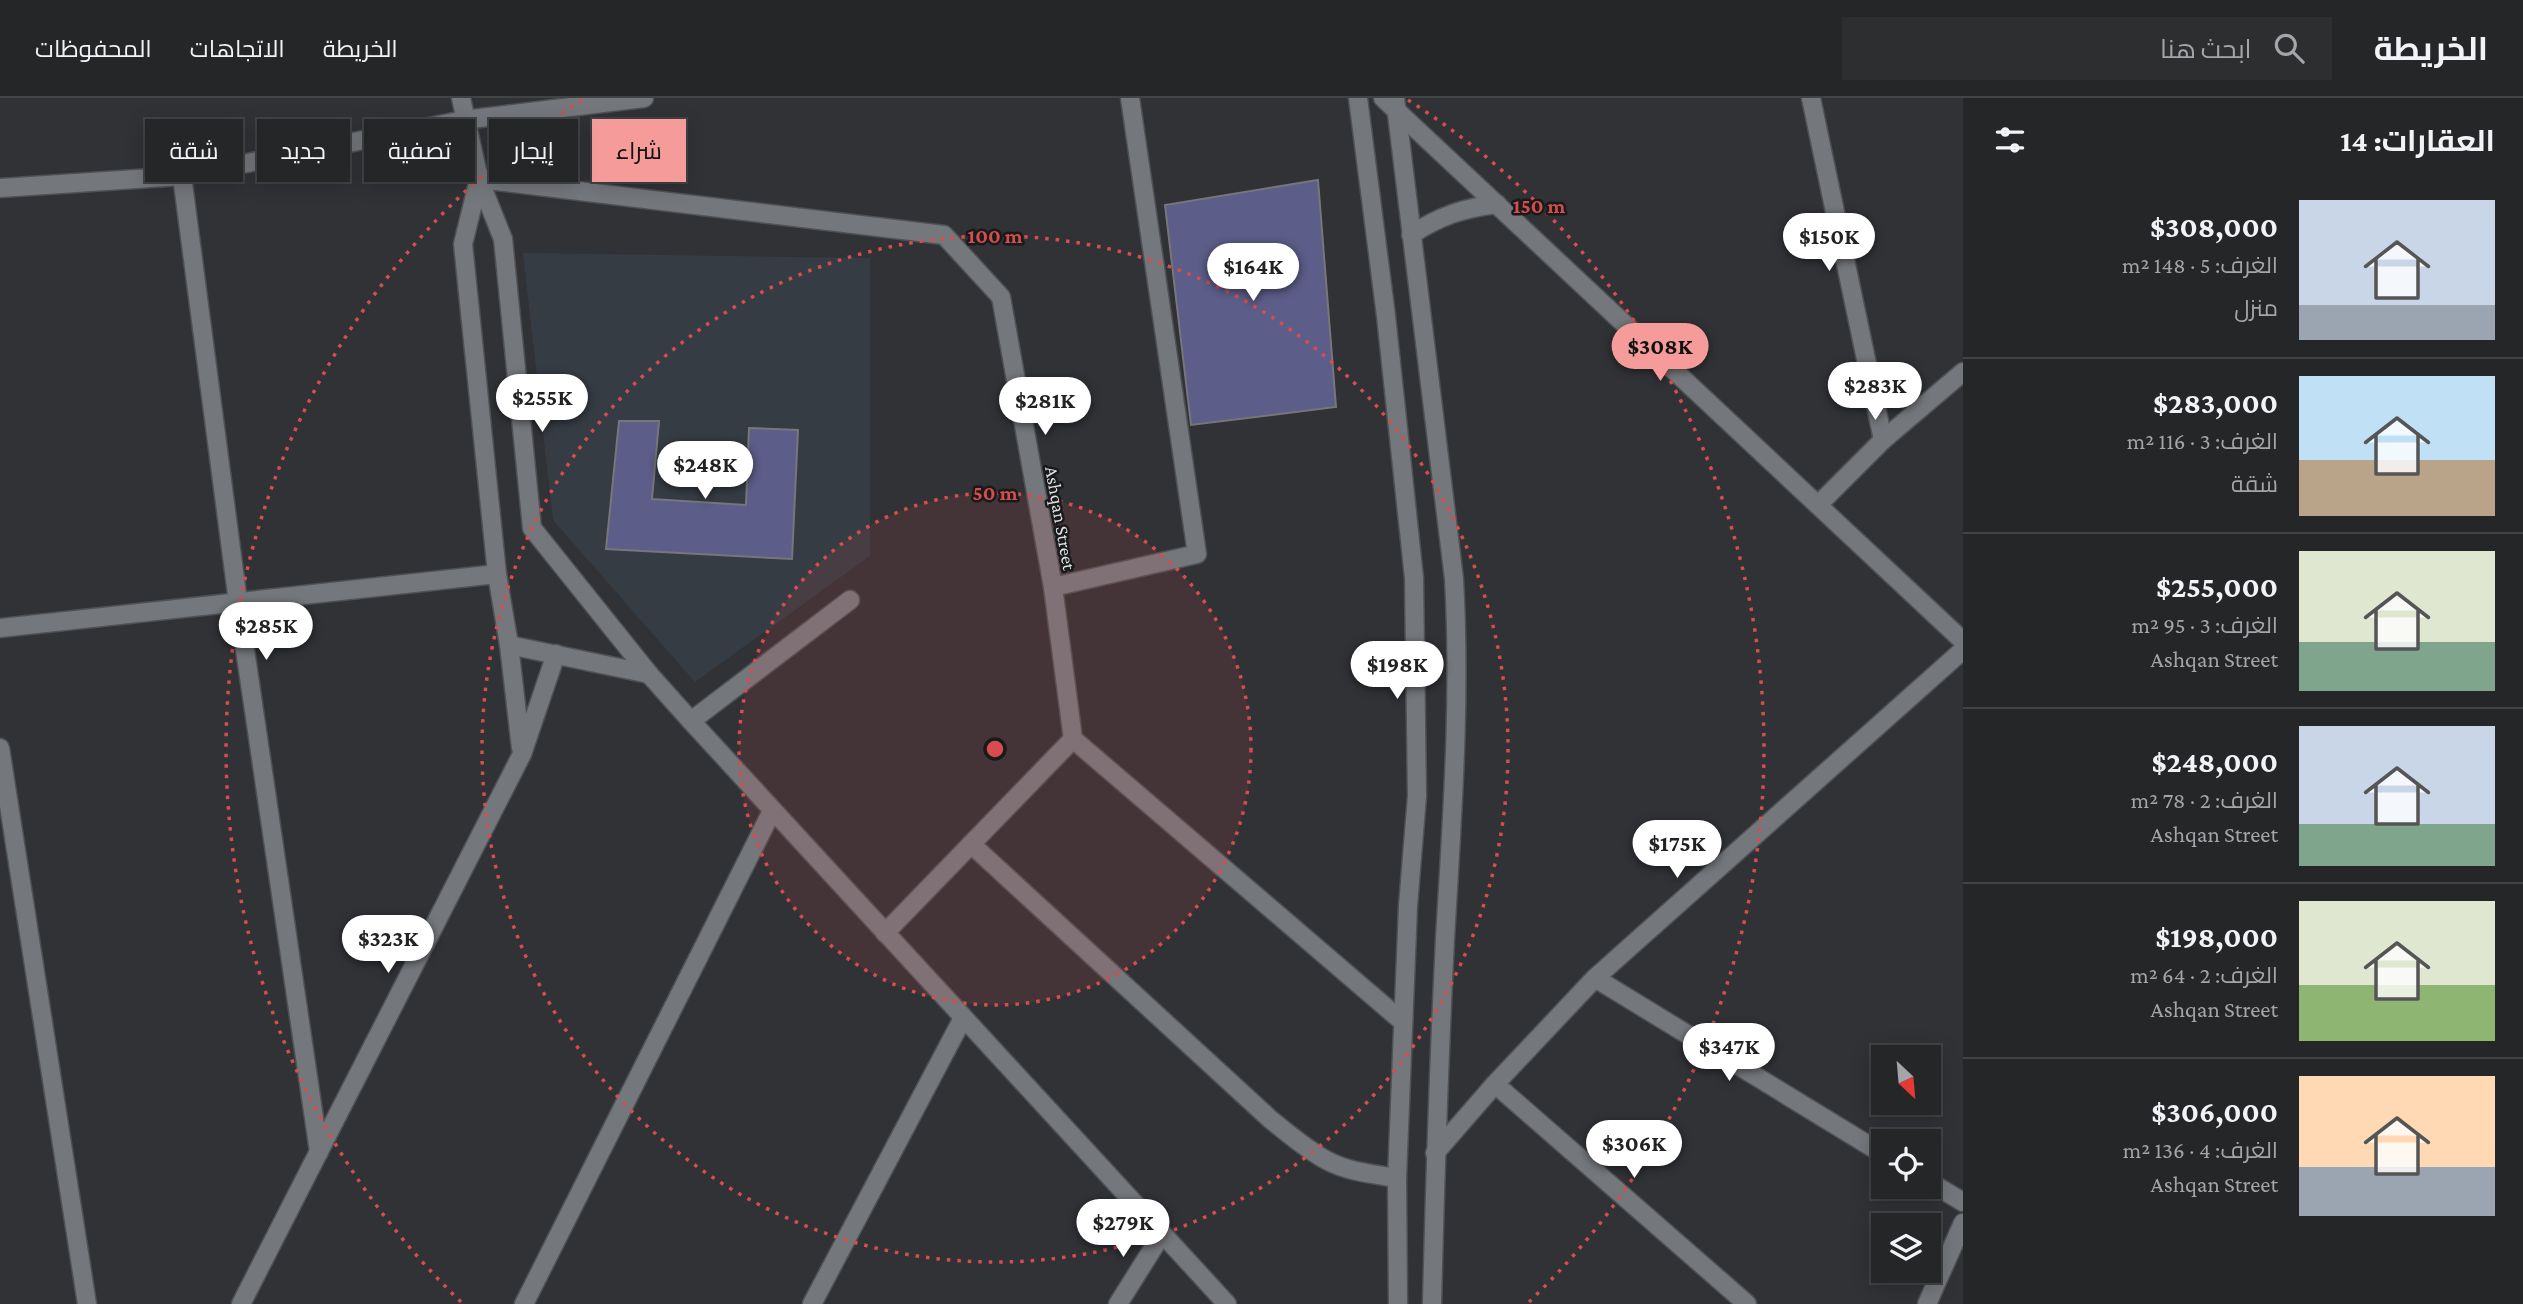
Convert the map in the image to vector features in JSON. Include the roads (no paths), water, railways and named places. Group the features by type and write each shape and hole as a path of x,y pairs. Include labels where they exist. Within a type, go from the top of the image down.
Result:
{"street":[{"path":"461,98 464,119"},
{"path":"472,119 643,98"},
{"path":"1053,587 1198,554 1130,98"},
{"path":"1358,98 1386,316 1414,578 1417,796 1408,906 1397,1178 1398,1304"},
{"path":"1383,98 1396,104 1497,205 1963,641"},
{"path":"1811,98 1883,440"},
{"path":"1396,104 1454,579 1457,631 1456,754 1435,1153 1432,1304"},
{"path":"243,164 364,140"},
{"path":"475,163 503,239 532,528 649,674 691,721 1227,1304"},
{"path":"0,188 145,178"},
{"path":"479,179 463,244 497,574 509,645 522,754"},
{"name":"Ashqan Street","path":"479,179 944,234 1001,297 1053,587 1073,740"},
{"path":"184,182 238,602 319,1152"},
{"path":"1411,235 1452,213 1497,205"},
{"path":"1818,505 1883,440 1963,372"},
{"path":"0,628 497,574"},
{"path":"691,721 850,600"},
{"path":"509,645 649,674"},
{"path":"1435,1153 1495,1084 1595,978 1963,650"},
{"path":"241,1304 522,754 556,654"},
{"path":"885,933 1073,740 1403,1022"},
{"path":"0,748 87,1304"},
{"path":"524,1304 772,811"},
{"path":"971,844 1281,1127 1329,1161 1357,1171 1397,1178"},
{"path":"1595,978 1871,1147"},
{"path":"813,1304 963,1018"},
{"path":"1495,1084 1748,1304"},
{"path":"1941,1189 1963,1202"},
{"path":"1927,1304 1963,1223"},
{"path":"1118,1304 1161,1234"}]}
